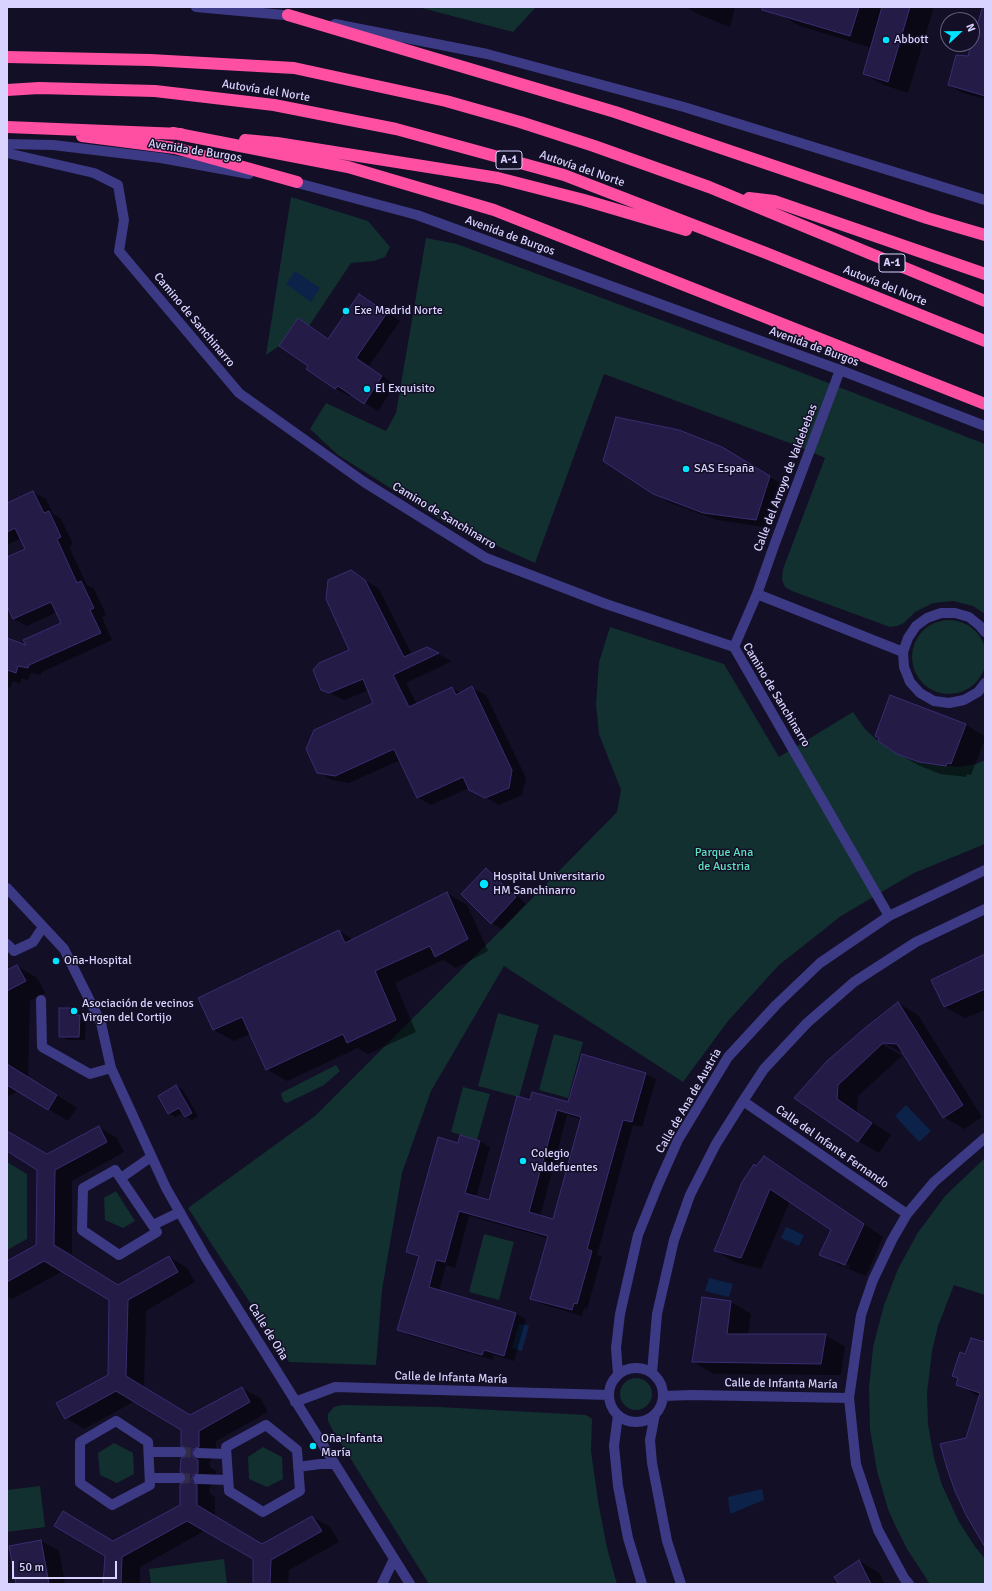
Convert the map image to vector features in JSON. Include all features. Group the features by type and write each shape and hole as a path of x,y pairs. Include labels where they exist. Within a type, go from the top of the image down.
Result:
{"highway":[{"path":"288,15 615,112 927,218 985,235"},
{"name":"Autovía del Norte","path":"7,56 150,60 294,68 446,101 520,122 594,146 735,197 985,301"},
{"name":"Autovía del Norte","path":"7,90 39,88 155,91 274,105 396,129 564,175 766,253 985,341"},
{"path":"7,127 173,133 278,144 498,178 584,200 766,253"},
{"path":"7,127 175,148 296,182"},
{"path":"173,133 348,167 494,210 985,404"},
{"path":"735,197 774,201 985,274"}],"street":[{"path":"196,7 288,15 487,54 684,107 985,200"},
{"name":"Avenida de Burgos","path":"7,144 53,146 161,158 296,182 417,216 840,370 985,426"},
{"name":"Camino de Sanchinarro","path":"7,153 94,173 118,186 124,220 119,251 239,393 364,482 486,558 606,604 734,647 889,916"},
{"name":"Calle del Arroyo de Valdebebas","path":"734,647 756,594 840,370"},
{"path":"756,594 903,652"},
{"path":"985,632 969,617 955,613 941,613 927,618 916,626 908,638 903,652 904,667 910,682 920,693 934,701 949,703 964,700 978,692 985,683"},
{"name":"Calle de Ana de Austria","path":"618,1374 616,1348 620,1314 638,1235 678,1140 728,1056 776,1005 820,963 889,916 985,870"},
{"name":"Calle de Oña","path":"7,888 64,949 101,1023 111,1068 166,1188 206,1258 410,1584"},
{"path":"652,1373 657,1314 674,1240 690,1195 713,1149 764,1069 807,1023 854,982 916,942 985,909"},
{"path":"7,944 14,951 33,942 43,927"},
{"path":"41,1000 42,1047 90,1074 111,1068"},
{"name":"Calle del Infante Fernando","path":"743,1101 907,1214"},
{"path":"909,1584 904,1578 878,1530 856,1464 849,1398 861,1315 873,1280 892,1240 907,1214 934,1182 985,1138"},
{"path":"121,1178 151,1158"},
{"path":"115,1170 121,1178 156,1232 119,1255 82,1230 83,1188 115,1170"},
{"path":"152,1225 180,1212"},
{"path":"635,1368 644,1369 652,1373 662,1387 663,1396 659,1409 655,1414 649,1419 641,1422 629,1421 618,1415 610,1403 609,1395 613,1380 618,1374 635,1368"},
{"name":"Calle de Infanta María","path":"295,1402 335,1387 609,1395"},
{"name":"Calle de Infanta María","path":"663,1396 693,1395 849,1398"},
{"path":"655,1414 650,1440 652,1463 667,1541 681,1584"},
{"path":"618,1415 614,1446 618,1486 628,1538 642,1584"},
{"path":"116,1421 148,1442 149,1452 150,1485 112,1505 80,1483 80,1442 116,1421"},
{"path":"266,1425 297,1450 298,1467 300,1491 263,1512 229,1491 226,1447 266,1425"},
{"path":"149,1452 181,1452"},
{"path":"198,1453 226,1454"},
{"path":"298,1467 334,1464"},
{"path":"150,1478 180,1478"},
{"path":"198,1479 228,1480"},
{"path":"382,1584 394,1559"}],"green space":[{"path":"418,7 536,7 513,32"},
{"path":"291,197 368,221 390,247 385,257 374,261 351,263 309,326 298,318 279,346 266,355"},
{"path":"426,238 457,244 795,370 985,444 985,614 973,606 953,601 933,603 915,612 904,623 890,627 792,591 785,587 782,580 783,569 825,458 795,445 604,374 535,563 444,522 338,455 310,429 326,403 386,431 396,413"},
{"path":"949,620 970,626 980,636 986,657 980,678 970,688 949,694 928,688 918,678 912,657 918,636 928,626"},
{"name":"Parque Ana de Austria","path":"610,627 724,664 779,757 853,712 865,729 878,741 897,754 919,762 957,767 976,764 985,760 985,844 914,873 841,916 779,965 728,1021 683,1082 504,966 431,1091 402,1173 382,1290 376,1365 289,1362 188,1208 315,1116 617,812 621,790 599,734 596,704 599,662"},
{"path":"498,1013 539,1025 519,1097 478,1086"},
{"path":"554,1034 583,1042 568,1098 539,1090"},
{"path":"336,1065 340,1071 324,1085 287,1103 283,1101 281,1094 283,1092"},
{"path":"463,1087 490,1094 477,1140 451,1132"},
{"path":"985,1158 985,1295 954,1285 938,1326 932,1351 927,1393 928,1424 934,1458 942,1485 959,1522 985,1559 985,1584 930,1584 907,1549 895,1525 888,1509 877,1471 870,1429 869,1388 873,1347 884,1305 898,1269 917,1234 945,1196"},
{"path":"7,1162 27,1174 27,1239 7,1250"},
{"path":"116,1191 135,1221 123,1228 105,1220 104,1198"},
{"path":"484,1234 514,1242 499,1300 469,1292"},
{"path":"633,1378 639,1378 648,1382 652,1394 648,1406 639,1410 633,1410 624,1406 620,1397 620,1391 624,1382"},
{"path":"342,1405 439,1407 586,1415 592,1419 591,1451 598,1501 607,1548 617,1584 429,1584 328,1421 328,1414 334,1407"},
{"path":"114,1443 133,1453 134,1474 117,1483 100,1475 98,1453"},
{"path":"263,1447 282,1457 283,1479 267,1487 249,1479 248,1457"},
{"path":"40,1486 45,1527 7,1532 7,1490"},
{"path":"224,1559 227,1584 151,1584 149,1569"}],"water":[{"path":"295,271 320,288 311,302 286,284"},
{"path":"906,1105 931,1131 919,1142 895,1116"},
{"path":"786,1227 804,1235 799,1246 781,1238"},
{"path":"709,1278 733,1284 729,1297 705,1291"},
{"path":"519,1323 529,1326 522,1351 512,1348"},
{"path":"762,1489 764,1500 730,1514 728,1497"}],"building":[{"path":"762,7 859,7 850,36 762,10"},
{"name":"Abbott","path":"882,7 910,7 888,82 863,74"},
{"path":"982,9 985,9 985,96 948,85 956,55 968,56 969,52 980,52 980,16"},
{"path":"359,294 387,313 356,358 382,376 364,404 338,386 335,389 306,369 308,366 279,346 298,318 328,339"},
{"name":"SAS España","path":"616,417 679,430 722,447 770,476 756,520 703,513 653,494 603,461"},
{"path":"33,491 44,513 49,511 61,537 57,539 77,583 81,581 94,608 90,610 101,633 29,665 28,668 18,666 16,673 7,670 7,638 26,645 23,640 61,623 51,602 13,619 7,606 7,557 25,549 15,528 7,532 7,503"},
{"path":"351,570 365,580 404,657 427,647 439,653 393,675 409,707 452,687 456,695 472,686 512,770 509,788 485,798 469,790 463,777 417,798 394,749 335,776 317,773 306,749 314,730 373,703 363,679 329,693 321,690 313,670 319,663 349,650 326,599 328,580"},
{"path":"890,695 966,724 951,764 947,763 946,766 919,762 897,754 878,741 879,738 875,736"},
{"path":"486,868 516,897 491,924 461,894"},
{"path":"447,892 468,939 435,957 430,946 375,971 396,1020 347,1043 343,1034 266,1070 242,1017 213,1030 198,998 339,930 345,943"},
{"path":"985,954 985,989 944,1007 931,980"},
{"path":"17,965 26,981 7,991 7,970"},
{"path":"898,1002 963,1105 943,1118 897,1044 883,1043 838,1085 837,1099 872,1123 858,1142 794,1098 827,1061"},
{"path":"59,1008 76,1008 76,1015 80,1015 79,1037 59,1037"},
{"path":"582,1054 646,1073 632,1122 623,1120 587,1249 592,1251 577,1304 574,1303 572,1310 530,1299 548,1236 459,1211 445,1262 436,1260 429,1287 516,1313 504,1356 484,1350 482,1355 397,1330 419,1256 406,1252 438,1137 458,1143 460,1135 480,1141 465,1193 489,1200 517,1096 530,1100 532,1092 568,1102","holes":["557,1110 581,1117 553,1219 529,1212"]},
{"path":"7,1064 57,1095 48,1110 7,1085"},
{"path":"176,1085 192,1113 185,1117 179,1108 168,1114 158,1096"},
{"path":"99,1126 107,1142 55,1170 54,1245 118,1285 169,1256 178,1272 128,1300 126,1376 190,1415 242,1387 250,1402 199,1431 199,1447 193,1449 192,1453 194,1458 198,1460 198,1473 193,1475 192,1482 197,1485 197,1505 262,1544 312,1516 322,1531 271,1560 270,1584 253,1584 253,1559 187,1521 122,1557 121,1584 103,1584 105,1556 54,1526 63,1511 113,1541 180,1505 180,1484 184,1483 186,1478 185,1474 180,1472 181,1458 185,1457 187,1452 186,1448 181,1446 181,1430 116,1391 65,1419 56,1403 108,1375 109,1300 44,1261 7,1282 7,1261 36,1245 37,1170 7,1151 7,1131 47,1154"},
{"path":"764,1156 864,1224 845,1265 819,1255 831,1230 770,1189 741,1258 714,1251 742,1182 754,1164 756,1166"},
{"path":"702,1297 731,1301 727,1334 826,1334 821,1364 692,1362"},
{"path":"971,1338 985,1342 985,1547 966,1515 955,1491 940,1444 966,1438 980,1393 956,1385 958,1378 952,1376 960,1352 965,1354"},
{"path":"41,1540 49,1584 16,1584 9,1546"},
{"path":"859,1560 871,1584 839,1584 834,1577"}],"tunnel":[{"path":"181,1452 198,1453"},
{"path":"180,1478 198,1479"}],"place":[{"name":"Abbott","path":"886,40"},
{"name":"Exe Madrid Norte","path":"346,311"},
{"name":"El Exquisito","path":"367,389"},
{"name":"SAS España","path":"686,469"},
{"name":"Hospital Universitario HM Sanchinarro","path":"484,884"},
{"name":"Oña-Hospital","path":"56,961"},
{"name":"Asociación de vecinos Virgen del Cortijo","path":"74,1011"},
{"name":"Colegio Valdefuentes","path":"523,1161"},
{"name":"Oña-Infanta María","path":"313,1446"}]}
